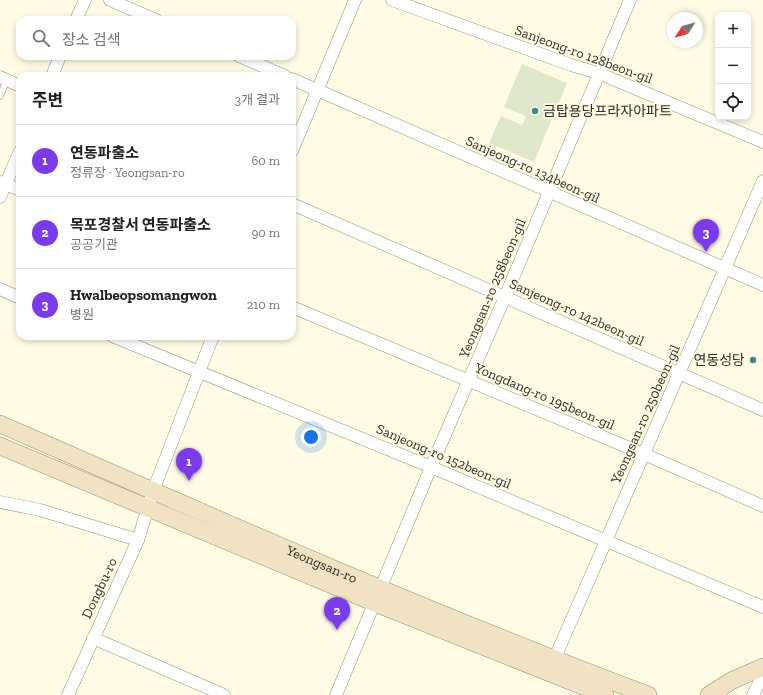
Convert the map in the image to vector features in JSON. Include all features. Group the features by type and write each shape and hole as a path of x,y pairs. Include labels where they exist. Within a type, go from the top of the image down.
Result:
{"street":[{"path":"78,16 84,0"},
{"path":"110,0 147,16"},
{"path":"296,142 355,0"},
{"name":"Sanjeong-ro 128beon-gil","path":"392,0 571,65 598,72 763,142"},
{"name":"Yeongsan-ro 258beon-gil","path":"336,695 431,466 506,297 598,72 630,0"},
{"path":"54,72 58,60"},
{"path":"248,60 276,72"},
{"path":"4,79 16,84"},
{"name":"Sanjeong-ro 134beon-gil","path":"296,81 763,285"},
{"path":"0,197 3,183 16,159"},
{"name":"Yeongsan-ro 250beon-gil","path":"554,660 763,181"},
{"path":"3,183 16,188"},
{"name":"Sanjeong-ro 142beon-gil","path":"296,206 763,410"},
{"path":"0,289 16,296"},
{"name":"Yongdang-ro 195beon-gil","path":"296,309 644,454 763,506"},
{"name":"Sanjeong-ro 152beon-gil","path":"122,340 431,466 763,607"},
{"name":"Dongbu-ro","path":"68,695 138,540 153,491 211,340"},
{"name":"Yeongsan-ro","path":"0,424 153,491 592,692 605,695"},
{"name":"Yeongsan-ro","path":"0,446 149,508 554,660 621,690 648,695"},
{"path":"0,502 40,510 138,540"},
{"path":"93,638 224,695"},
{"path":"709,695 733,680 763,667"},
{"path":"753,695 763,675"}],"lane":[{"path":"0,96 4,79"}],"building":[{"name":"금탑용당프라자아파트","path":"522,64 567,83 534,162 489,143 501,116 522,125 526,116 504,107"}],"place":[{"name":"금탑용당프라자아파트","path":"535,111"},
{"name":"Hwalbeopsomangwon","path":"706,252"},
{"name":"연동성당","path":"753,360"},
{"name":"연동파출소","path":"189,481"},
{"name":"목포경찰서 연동파출소","path":"337,630"}]}
